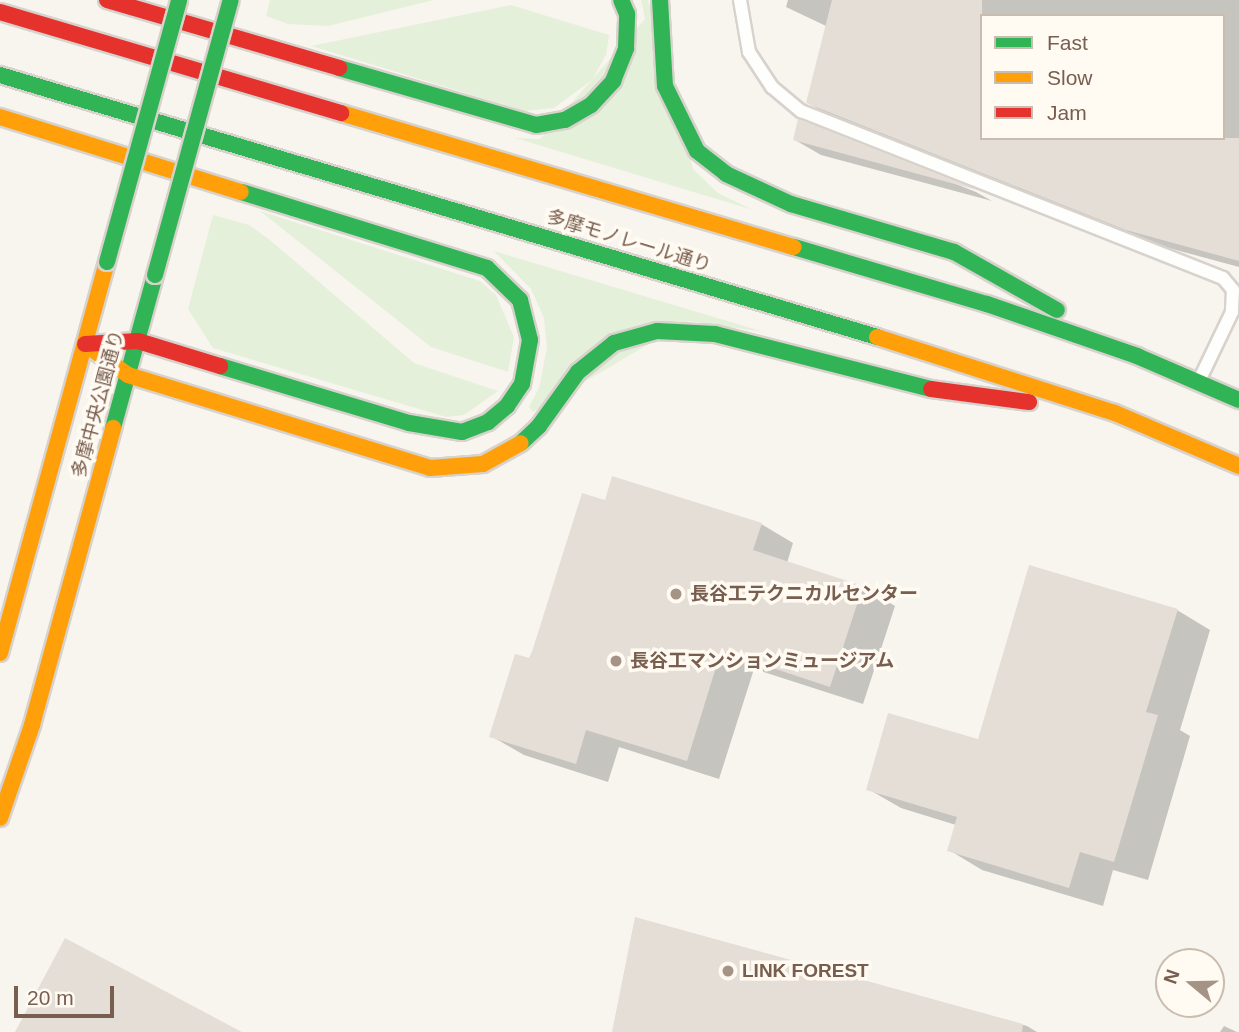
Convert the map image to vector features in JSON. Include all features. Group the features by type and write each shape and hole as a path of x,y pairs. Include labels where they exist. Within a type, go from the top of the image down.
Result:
{"main road":[{"path":"107,0 536,125 573,115 591,105 613,81 626,48 627,14 621,0"},
{"name":"多摩中央公園通り","path":"0,653 179,0"},
{"name":"多摩中央公園通り","path":"0,818 32,725 231,0"},
{"path":"660,0 665,86 697,151 726,174 791,204 954,251 1137,356"},
{"name":"多摩モノレール通り","path":"0,12 987,304 1137,356 1239,400"},
{"name":"多摩モノレール通り","path":"0,75 968,365 1115,413 1239,466"},
{"path":"0,117 487,268 520,300 530,340 522,384 507,406 488,422 462,432 398,421 138,341 85,344"},
{"path":"85,344 128,375 430,468 483,464 515,448 539,426 578,372 614,343 657,331 715,334 905,386 1115,413"}],"lane":[{"path":"740,0 749,52 772,87 801,111 1223,278 1233,290 1232,312 1199,381"}],"green space":[{"path":"270,0 434,0 328,26 288,24 266,16"},
{"path":"641,0 648,0 693,169 718,193 753,210 515,138 540,139 645,19"},
{"path":"511,5 609,35 606,55 592,80 554,108 525,111 311,46"},
{"path":"260,211 480,281 496,295 514,337 508,372 431,347"},
{"path":"213,215 249,225 270,240 414,363 498,391 464,415 446,417 213,348 188,309"},
{"path":"494,251 764,332 688,321 533,412 529,407 539,388 547,348 544,318 531,289"}],"building":[{"path":"832,0 982,0 980,140 1239,138 1239,261 1126,230 806,103"},
{"path":"798,119 977,190 793,140"},
{"path":"612,476 762,523 753,550 863,586 830,687 721,651 687,761 586,730 576,764 489,737 515,654 530,658 582,493 605,500"},
{"path":"1029,565 1178,609 1146,712 1158,715 1114,862 1080,852 1069,888 947,851 957,817 866,790 888,713 978,739"},
{"name":"LINK FOREST","path":"635,917 1023,1024 1022,1032 612,1032"},
{"path":"65,938 242,1032 15,1032"}],"traffic: fast":[{"path":"107,262 179,0"},
{"path":"155,275 231,0"},
{"path":"339,68 536,125 565,120 591,105 613,81 626,48 627,14 621,0"},
{"path":"660,0 665,86 697,151 726,174 791,204 954,252 1057,310"},
{"path":"0,75 877,337"},
{"path":"220,366 409,423 462,432 488,422 507,406 522,384 530,340 520,300 487,268 241,192"},
{"path":"794,247 987,304 1137,356 1239,400"},
{"path":"113,428 155,275"},
{"path":"521,443 539,426 578,372 614,343 657,331 715,334 931,389"}],"traffic: slow":[{"path":"341,113 794,247"},
{"path":"0,117 241,192"},
{"path":"0,653 107,262"},
{"path":"877,337 1115,413 1239,466"},
{"path":"85,344 128,375 430,468 483,464 521,443"},
{"path":"0,818 32,725 113,428"}],"traffic: jam":[{"path":"107,0 339,68"},
{"path":"0,12 341,113"},
{"path":"85,344 138,341 220,366"},
{"path":"931,389 1029,402"}],"place":[{"name":"長谷工テクニカルセンター","path":"676,594"},
{"name":"長谷工マンションミュージアム","path":"616,661"},
{"name":"LINK FOREST","path":"728,971"}]}
